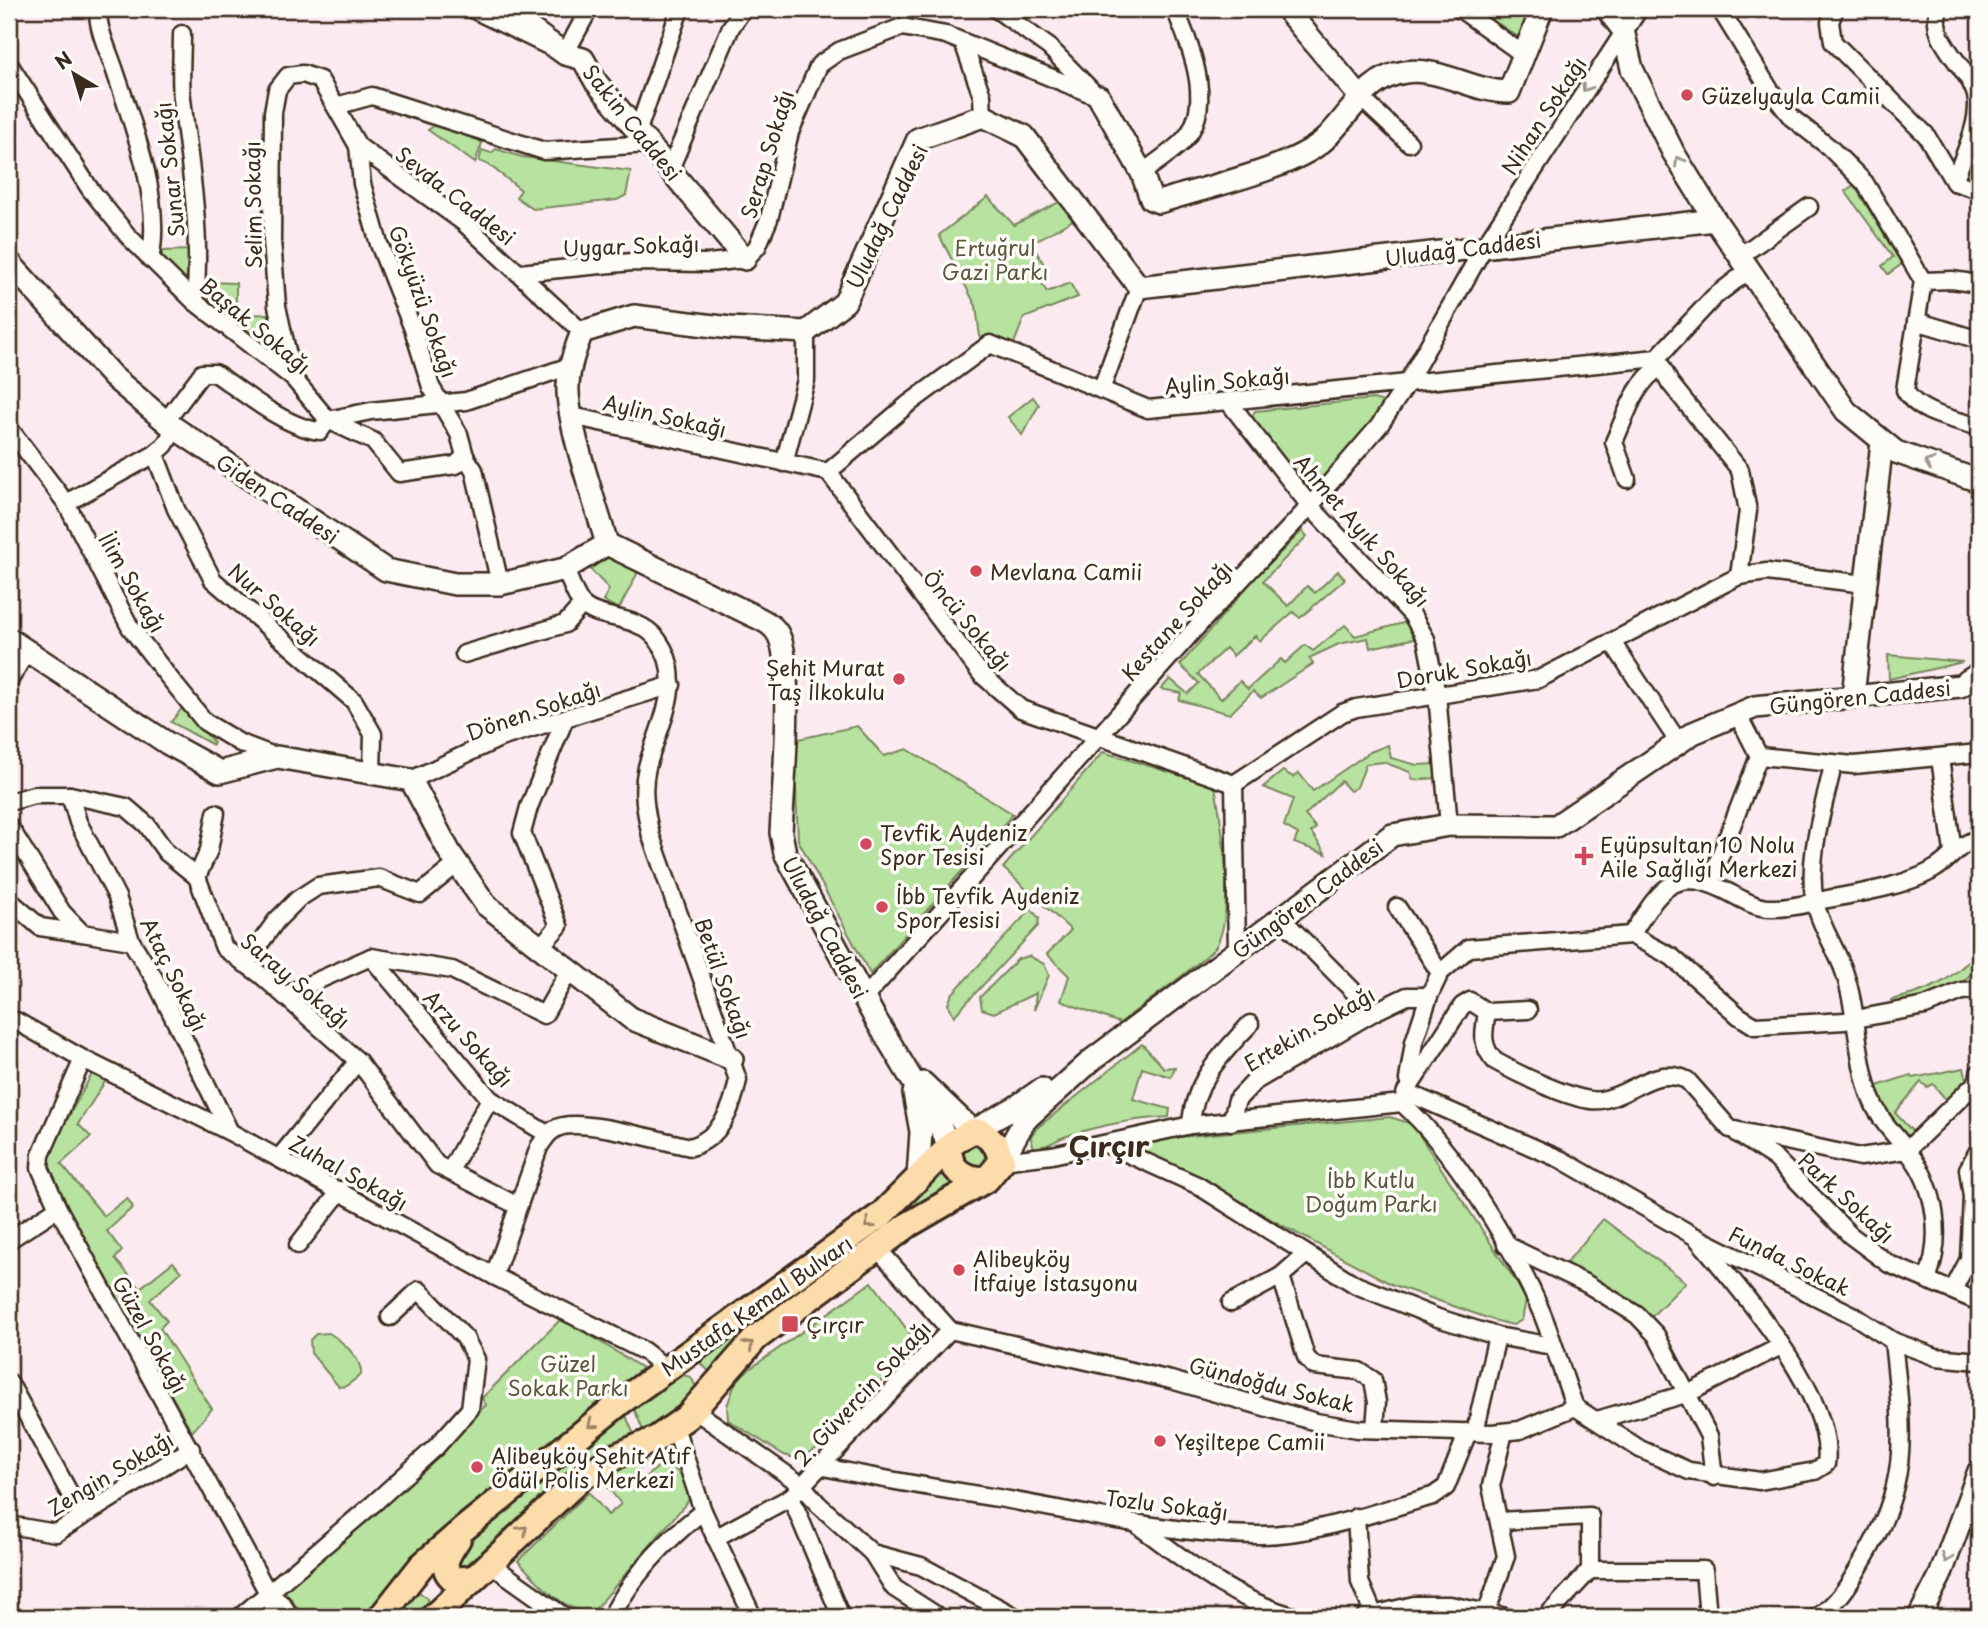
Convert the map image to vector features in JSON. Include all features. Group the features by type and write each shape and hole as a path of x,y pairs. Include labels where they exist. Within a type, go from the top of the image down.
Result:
{"main road":[{"name":"Sakin Caddesi","path":"503,9 565,54 583,59 596,82 745,259"},
{"path":"1286,9 1360,97"},
{"path":"1099,97 1142,173 1151,199 1158,202 1294,158 1324,141 1360,97 1380,82 1402,72 1427,71 1493,92 1509,92 1542,9"},
{"path":"1607,9 1623,30 1632,69 1673,152 1715,220 1846,411 1896,452 1979,481"},
{"path":"983,116 1024,136 1139,287"},
{"name":"Uludağ Caddesi","path":"806,332 845,302 918,139 983,116"},
{"name":"Uludağ Caddesi","path":"1139,287 1715,220"},
{"name":"Giden Caddesi","path":"9,262 113,377 170,425 386,570 455,584 500,584 565,569 607,544"},
{"path":"607,544 572,416 568,389 570,366 582,332 634,316 730,328 806,332"},
{"path":"1853,696 1882,442"},
{"name":"Uludağ Caddesi","path":"607,544 754,615 776,630 783,649 785,677 782,844 864,998 943,1130 949,1147"},
{"path":"18,645 167,743 220,772 277,757 411,780 457,864 486,905 632,1019 732,1059"},
{"name":"Güngören Caddesi","path":"995,1170 1025,1120 1092,1060 1392,835 1449,825 1556,826 1693,733 1755,707 1960,686 1979,674"},
{"name":"Güngören Caddesi","path":"973,1130 1016,1107 1076,1064 1092,1060"},
{"name":"Uludağ Caddesi","path":"904,1064 973,1130"},
{"name":"Uludağ Caddesi","path":"904,1064 916,1099 921,1132 918,1177"},
{"path":"949,1147 951,1163 957,1172 975,1179 995,1170 990,1138 973,1130"},
{"name":"Mustafa Kemal Bulvarı","path":"381,1617 422,1565 466,1527 622,1401 852,1238 881,1215 949,1147 973,1130"},
{"name":"Mustafa Kemal Bulvarı","path":"433,1617 581,1478 600,1464 675,1427 700,1403 739,1353 756,1338 932,1209 995,1170"},
{"path":"672,1365 702,1378 700,1403"},
{"path":"1919,1617 1940,1576 1979,1471"},
{"path":"466,1527 445,1563 449,1576 455,1580 482,1570"},
{"path":"401,1591 425,1587 435,1599 433,1617"}],"street":[{"path":"98,9 109,53 139,144 153,229 150,259"},
{"path":"472,9 565,54 589,9"},
{"path":"336,106 372,96 544,151 643,137 680,9"},
{"path":"670,169 731,27 743,9"},
{"path":"996,9 1049,47 1099,97"},
{"path":"1142,173 1183,141 1195,118 1197,70 1175,9"},
{"path":"1460,9 1524,55"},
{"name":"Nihan Sokağı","path":"1485,245 1639,9"},
{"path":"1720,9 1770,90 1792,118 1829,147 1865,183 1923,281 1905,390 1910,399 1920,407 1979,427"},
{"path":"1835,9 1830,22 1833,42 1856,68 1895,100 1926,135 1954,182 1979,190"},
{"path":"1940,9 1936,18 1943,39 1962,68 1977,100 1975,124 1954,182"},
{"name":"Serap Sokağı","path":"745,259 757,247 769,219 790,132 819,65 839,51 902,27 946,35 1099,97"},
{"name":"Sunar Sokağı","path":"182,34 182,97 194,175 198,230 195,302"},
{"path":"963,43 982,96 983,116"},
{"name":"Başak Sokağı","path":"9,64 90,189 150,259 195,302 293,378 328,420"},
{"name":"Sevda Caddesi","path":"288,76 303,74 320,80 358,146 463,222 582,332"},
{"name":"Selim Sokağı","path":"288,76 277,90 273,112 272,240 277,306 293,378"},
{"path":"1360,97 1409,143"},
{"name":"Gökyüzü Sokağı","path":"358,146 362,184 379,244 413,329 431,387 459,434 465,456 474,470 500,584"},
{"path":"1627,479 1614,442 1636,392 1744,263 1809,207"},
{"name":"Kestane Sokağı","path":"864,998 1310,506 1379,426 1406,385 1485,245"},
{"name":"Uygar Sokağı","path":"519,273 632,262 709,264 745,259"},
{"path":"1923,281 1952,280 1979,284"},
{"path":"1101,390 1139,287"},
{"path":"1916,321 1979,340"},
{"path":"784,463 806,380 806,332"},
{"name":"Aylin Sokağı","path":"572,416 828,472 907,405 990,344 1148,409 1659,362"},
{"path":"1659,362 1670,383 1740,470 1748,511 1739,576"},
{"path":"66,503 155,454 165,445 170,425 202,373 208,371 267,408 310,430 320,432 328,420 440,402 466,401 570,366"},
{"name":"Ahmet Ayık Sokağı","path":"1228,401 1310,506 1412,615 1426,639 1437,695 1449,825"},
{"path":"328,420 373,441 398,473 456,465 465,456"},
{"name":"İlim Sokağı","path":"9,428 66,503 130,627 205,722 240,743 277,757"},
{"name":"Nur Sokağı","path":"155,454 176,509 213,580 354,702 373,734 372,773"},
{"name":"Öncü Sokağı","path":"828,472 981,674 1021,709 1234,784"},
{"path":"464,654 565,624 582,605 565,569"},
{"name":"Doruk Sokağı","path":"1234,784 1342,713 1356,708 1539,679 1739,576 1766,572 1865,584"},
{"name":"Betül Sokağı","path":"547,1135 561,1126 582,1125 691,1147 707,1141 733,1105 738,1080 651,836 643,796 647,768 663,723 672,685 669,662 656,638 631,620 600,613 582,605"},
{"path":"1612,642 1679,743"},
{"path":"9,681 18,645"},
{"name":"Dönen Sokağı","path":"411,780 500,738 564,721 672,685"},
{"path":"1710,882 1759,756 1738,715"},
{"path":"539,948 559,926 523,833 529,807 564,721"},
{"path":"1759,756 1833,765 1979,753"},
{"path":"1940,758 1954,852"},
{"path":"1833,765 1814,865 1815,902 1844,970 1869,1092 1876,1110 1892,1137 1907,1150 1923,1177 1938,1230 1935,1259 1927,1279"},
{"path":"1234,784 1237,950"},
{"path":"9,802 34,795 70,795 126,807 146,825 166,852 197,877 209,850 216,813"},
{"name":"Ataç Sokağı","path":"70,795 78,822 117,897 131,941 154,978 230,1132"},
{"path":"9,826 62,912 82,933"},
{"path":"1631,935 1653,902 1672,881 1695,878 1710,882 1746,901 1769,909 1815,902 1914,878 1936,868 1967,842 1979,839"},
{"path":"245,964 276,921 298,899 318,886 379,878 420,894 457,864"},
{"name":"Saray Sokağı","path":"197,877 224,948 285,995 358,1060 438,1165 451,1169 518,1206"},
{"path":"9,900 40,927 131,941"},
{"path":"1397,907 1440,973"},
{"path":"1281,918 1374,1012"},
{"path":"1404,1098 1415,1042 1429,996 1440,973 1469,948 1631,935 1672,957 1739,1016 1755,1026 1854,1019 1925,1006 1962,991 1979,990"},
{"path":"285,995 371,957 452,970 544,1015 569,971"},
{"name":"Arzu Sokağı","path":"371,957 490,1099 547,1135"},
{"name":"Ertekin Sokağı","path":"1231,1122 1237,1100 1254,1083 1374,1012 1407,996 1429,996"},
{"path":"995,1170 1192,1125 1404,1098 1462,1006 1470,1001 1487,1012 1528,1010"},
{"name":"Park Sokağı","path":"1487,1012 1482,1037 1486,1051 1507,1068 1590,1100 1602,1100 1650,1077 1679,1077 1687,1080 1731,1129 1775,1158 1850,1235 1889,1264 1979,1302"},
{"name":"Zuhal Sokağı","path":"9,1023 16,1021 83,1059 341,1190 495,1276 672,1365"},
{"path":"1192,1125 1194,1100 1204,1078 1250,1024"},
{"name":"Güzel Sokağı","path":"83,1059 41,1155 40,1168 58,1208 268,1593 283,1605 290,1617"},
{"path":"279,1158 358,1060"},
{"path":"1731,1129 1860,1157 1907,1150 1979,1079"},
{"path":"1404,1098 1425,1124 1506,1245 1541,1312 1575,1407 1640,1449 1689,1471 1714,1477 1760,1480 1815,1471 1826,1464 1827,1436 1809,1394 1781,1346 1746,1296 1696,1237"},
{"name":"Funda Sokak","path":"1404,1098 1562,1160 1610,1185 1696,1237 1853,1315 1893,1341 1936,1357 1979,1361"},
{"path":"451,1169 490,1099"},
{"path":"495,1276 518,1206 547,1135"},
{"path":"1106,1144 1197,1185 1356,1285 1397,1303 1497,1336 1552,1346"},
{"path":"1953,1290 1969,1259 1972,1197 1968,1169 1979,1149"},
{"path":"298,1245 341,1190"},
{"path":"9,1240 58,1208"},
{"path":"1506,1245 1587,1284 1637,1315 1656,1335 1689,1393 1709,1436 1714,1477"},
{"path":"877,1248 950,1330"},
{"path":"1230,1303 1280,1276 1305,1255"},
{"path":"1280,1276 1310,1364 1359,1371 1376,1384 1375,1428"},
{"path":"240,1617 373,1504 456,1426 470,1409 476,1359 465,1338 419,1290 390,1317"},
{"name":"Gündoğdu Sokak","path":"950,1330 1171,1380 1316,1422 1375,1428 1504,1432 1520,1430 1575,1407"},
{"name":"2. Güvercin Sokağı","path":"797,1491 950,1330"},
{"path":"1471,1432 1497,1336"},
{"path":"1817,1617 1843,1594 1883,1528 1899,1482 1902,1429 1893,1341"},
{"path":"1597,1420 1689,1393 1781,1346"},
{"path":"11,1391 82,1516"},
{"path":"700,1403 797,1491 818,1504 872,1553 894,1588 918,1617"},
{"path":"675,1427 703,1511 753,1617"},
{"name":"Tozlu Sokağı","path":"820,1465 898,1484 999,1499 1138,1526 1258,1535 1327,1526 1433,1496 1447,1487 1471,1432"},
{"path":"1486,1614 1506,1556 1491,1486 1504,1432"},
{"name":"Zengin Sokağı","path":"9,1525 57,1533 191,1449"},
{"path":"715,1538 797,1491"},
{"path":"797,1491 841,1617"},
{"path":"611,1617 652,1558 678,1531 703,1511"},
{"path":"1499,1521 1590,1516 1590,1570 1546,1617"},
{"path":"1356,1517 1360,1582 1370,1616 1414,1605 1450,1605 1506,1617"},
{"path":"1138,1526 1209,1580 1259,1606 1296,1617"},
{"path":"872,1553 921,1566 1016,1617"},
{"path":"482,1570 565,1617"},
{"path":"1590,1570 1704,1570 1708,1617"},
{"path":"894,1588 939,1617"},
{"path":"268,1593 277,1617"}],"green space":[{"path":"1476,9 1529,9 1520,38"},
{"path":"435,125 475,137 482,143 475,163 428,130"},
{"path":"496,149 522,157 631,171 626,195 617,200 533,209 516,197 521,190 489,165 479,161 482,150 491,153"},
{"path":"1854,185 1902,264 1888,274 1882,266 1893,257 1845,191"},
{"name":"Ertuğrul Gazi Parkı","path":"988,197 1014,225 1063,200 1075,219 1032,243 1043,263 1033,269 1047,292 1070,283 1078,297 1024,318 1013,346 980,337 976,306 939,235"},
{"path":"190,250 190,275 182,279 162,260 162,251"},
{"path":"205,282 236,283 236,315 268,314 271,341 261,345 210,302"},
{"path":"1033,397 1039,405 1022,435 1008,417"},
{"path":"1373,399 1384,402 1358,441 1311,489 1303,484 1251,418 1255,411"},
{"path":"1302,531 1307,536 1263,581 1288,606 1307,586 1315,593 1338,571 1345,579 1300,618 1293,612 1260,641 1255,636 1233,656 1226,648 1198,674 1221,699 1240,681 1248,689 1281,659 1285,663 1305,645 1313,651 1345,625 1355,636 1407,622 1416,638 1370,648 1368,638 1339,644 1309,658 1313,664 1261,698 1253,691 1230,714 1179,700 1181,693 1161,689 1170,679 1188,694 1199,683 1180,665 1253,580"},
{"path":"609,557 638,572 619,609 603,601 609,589 590,569"},
{"path":"1888,655 1963,662 1889,679"},
{"path":"183,707 214,743 213,745 171,722"},
{"name":"İbb Tevfik Aydeniz Spor Tesisi","path":"857,726 884,756 907,749 1013,814 870,974 798,840 794,740"},
{"path":"1388,745 1391,758 1417,765 1436,764 1436,778 1413,780 1410,772 1383,762 1366,764 1357,787 1350,791 1341,781 1305,815 1316,828 1311,832 1326,854 1294,843 1298,834 1284,826 1293,799 1263,787 1283,771 1293,777 1299,773 1313,791 1370,752"},
{"path":"1103,752 1215,786 1226,867 1225,912 1216,946 1187,972 1120,1023 1061,1001 1069,976 1047,954 1071,930 1003,868"},
{"path":"1031,909 1039,918 1038,926 954,1016 948,1004 952,994"},
{"path":"1977,953 1979,972 1971,974 1956,989 1894,1009 1891,1000 1938,984"},
{"path":"1029,956 1044,964 1049,975 1034,1010 1036,993 994,1013 982,1009 980,997 1018,959"},
{"path":"1142,1044 1164,1068 1175,1067 1171,1077 1142,1068 1133,1099 1170,1109 1169,1117 1105,1126 1067,1136 1041,1147 1032,1147 1031,1136 1037,1128"},
{"path":"1964,1068 1967,1080 1947,1101 1933,1084 1927,1087 1921,1082 1895,1113 1916,1135 1906,1144 1883,1105 1877,1086 1911,1075 1913,1078"},
{"path":"93,1072 106,1080 78,1124 91,1137 61,1164 104,1216 127,1198 133,1207 107,1231 122,1251 115,1259 140,1288 173,1262 181,1272 150,1300 167,1321 160,1328 212,1409 192,1432 65,1206 48,1167 52,1147"},
{"name":"İbb Kutlu Doğum Parkı","path":"1390,1117 1412,1124 1515,1280 1526,1300 1522,1320 1513,1325 1493,1320 1391,1284 1141,1149 1141,1144 1158,1139"},
{"path":"973,1145 982,1151 985,1158 976,1174 957,1154 959,1150"},
{"path":"941,1170 958,1187 904,1219 898,1213"},
{"path":"1603,1219 1686,1282 1650,1318 1610,1288 1566,1263"},
{"path":"880,1229 883,1233 712,1374 699,1362"},
{"path":"872,1282 911,1335 906,1355 817,1448 798,1459 784,1455 728,1420 727,1406 737,1378"},
{"name":"Güzel Sokak Parkı","path":"562,1318 642,1368 366,1617 304,1617 285,1591 486,1405 482,1398"},
{"path":"329,1333 351,1351 361,1369 361,1375 346,1386 339,1387 311,1353 310,1340 316,1334"},
{"path":"679,1374 691,1377 696,1387 695,1394 644,1433 633,1406"},
{"path":"624,1411 635,1437 581,1466 464,1567 457,1568 452,1555 483,1525"},
{"path":"645,1460 643,1466 628,1480 633,1487 665,1461 686,1479 689,1500 593,1612 572,1608 552,1594 518,1561 589,1492 608,1515 621,1504 603,1481 625,1465"},
{"path":"419,1592 427,1598 427,1603 416,1617 392,1617"}],"place":[{"name":"Güzelyayla Camii","path":"1687,95"},
{"name":"Mevlana Camii","path":"976,571"},
{"name":"Şehit Murat Taş İlkokulu","path":"899,679"},
{"name":"Tevfik Aydeniz Spor Tesisi","path":"866,844"},
{"name":"Eyüpsultan 10 Nolu Aile Sağlığı Merkezi","path":"1584,856"},
{"name":"İbb Tevfik Aydeniz Spor Tesisi","path":"882,907"},
{"name":"Alibeyköy İtfaiye İstasyonu","path":"959,1270"},
{"name":"Çırçır","path":"790,1324"},
{"name":"Yeşiltepe Camii","path":"1160,1441"},
{"name":"Alibeyköy Şehit Atıf Ödül Polis Merkezi","path":"477,1467"}],"district":[{"name":"Çırçır","path":"1109,1145"}]}
